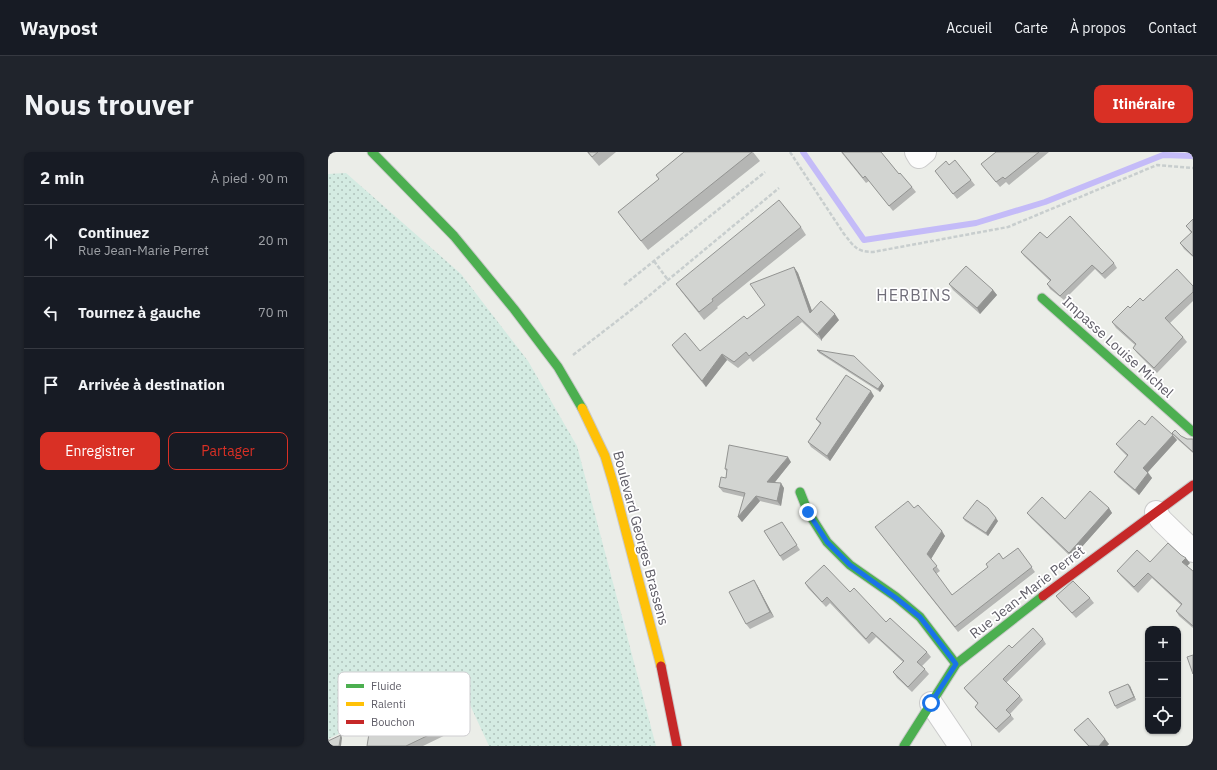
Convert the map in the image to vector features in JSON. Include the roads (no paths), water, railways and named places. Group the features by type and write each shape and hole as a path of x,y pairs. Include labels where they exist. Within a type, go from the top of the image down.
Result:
{"street":[{"name":"Boulevard Georges Brassens","path":"372,152 454,236 514,309 558,367 584,412 605,456 614,486 663,675 677,746"},
{"path":"916,152 919,156 925,152"},
{"name":"Impasse Louise Michel","path":"1042,298 1193,432"},
{"name":"Rue Jean-Marie Perret","path":"904,746 956,664 1077,570 1193,485"},
{"path":"800,492 808,512 827,542 850,565 920,617 956,664"},
{"path":"1156,512 1161,520 1193,551"},
{"path":"931,703 960,746"}],"waterway":[{"path":"803,152 864,240 976,223 1045,202 1163,155 1193,156"}],"district":[{"name":"HERBINS","path":"914,295"}]}
